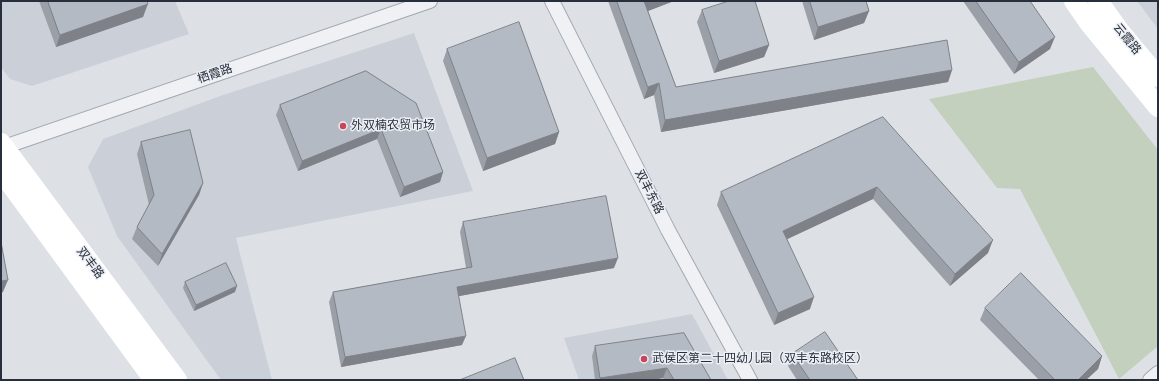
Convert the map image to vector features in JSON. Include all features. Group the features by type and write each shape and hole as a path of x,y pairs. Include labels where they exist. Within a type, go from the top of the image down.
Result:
{"street":[{"name":"栖霞路","path":"2,146 430,1"},
{"name":"双丰东路","path":"552,1 668,230 750,380"},
{"path":"1074,1 1090,24 1158,107"},
{"name":"云霞路","path":"1098,1 1121,33 1158,77"},
{"name":"双丰路","path":"2,146 177,380"},
{"name":"双丰路","path":"1,171 154,380"},
{"path":"1150,380 1158,373"}],"shaded area":[{"path":"1,1 175,1 189,34 32,86 10,79 1,67"},
{"path":"1137,1 1158,1 1158,29"},
{"path":"414,33 473,191 236,238 272,380 221,380 117,236 88,167 103,139 223,95"},
{"name":"武侯区第二十四幼儿园（双丰东路校区）","path":"692,314 728,380 579,380 564,338"}],"green space":[{"path":"1093,67 1158,150 1158,346 1119,379 1020,189 997,188 929,99"}],"building":[{"path":"48,1 147,1 148,4 60,35"},
{"path":"617,1 644,1 676,87 947,40 952,70 665,120 659,83 648,87"},
{"path":"729,1 755,1 769,45 719,61 702,10"},
{"path":"810,1 866,1 869,11 818,27"},
{"path":"976,1 1030,1 1055,37 1019,62"},
{"path":"519,22 559,132 487,158 447,49"},
{"path":"366,71 416,103 443,172 404,187 381,129 302,161 280,105"},
{"path":"883,117 993,240 955,274 877,187 783,231 814,297 778,313 721,192"},
{"path":"190,130 203,183 162,254 137,227 154,195 141,142"},
{"path":"606,196 618,258 457,287 466,336 345,357 333,292 472,267 463,222"},
{"path":"1,242 8,280 1,281"},
{"path":"226,263 237,286 196,305 185,282"},
{"path":"1021,273 1102,356 1078,380 1055,380 985,308"},
{"path":"825,332 858,380 810,380 792,354"},
{"path":"684,333 711,380 674,380 667,368 600,378 595,346"},
{"path":"515,358 524,380 460,380"}],"place":[{"name":"外双楠农贸市场","path":"343,126"},
{"name":"武侯区第二十四幼儿园（双丰东路校区）","path":"644,359"}]}
